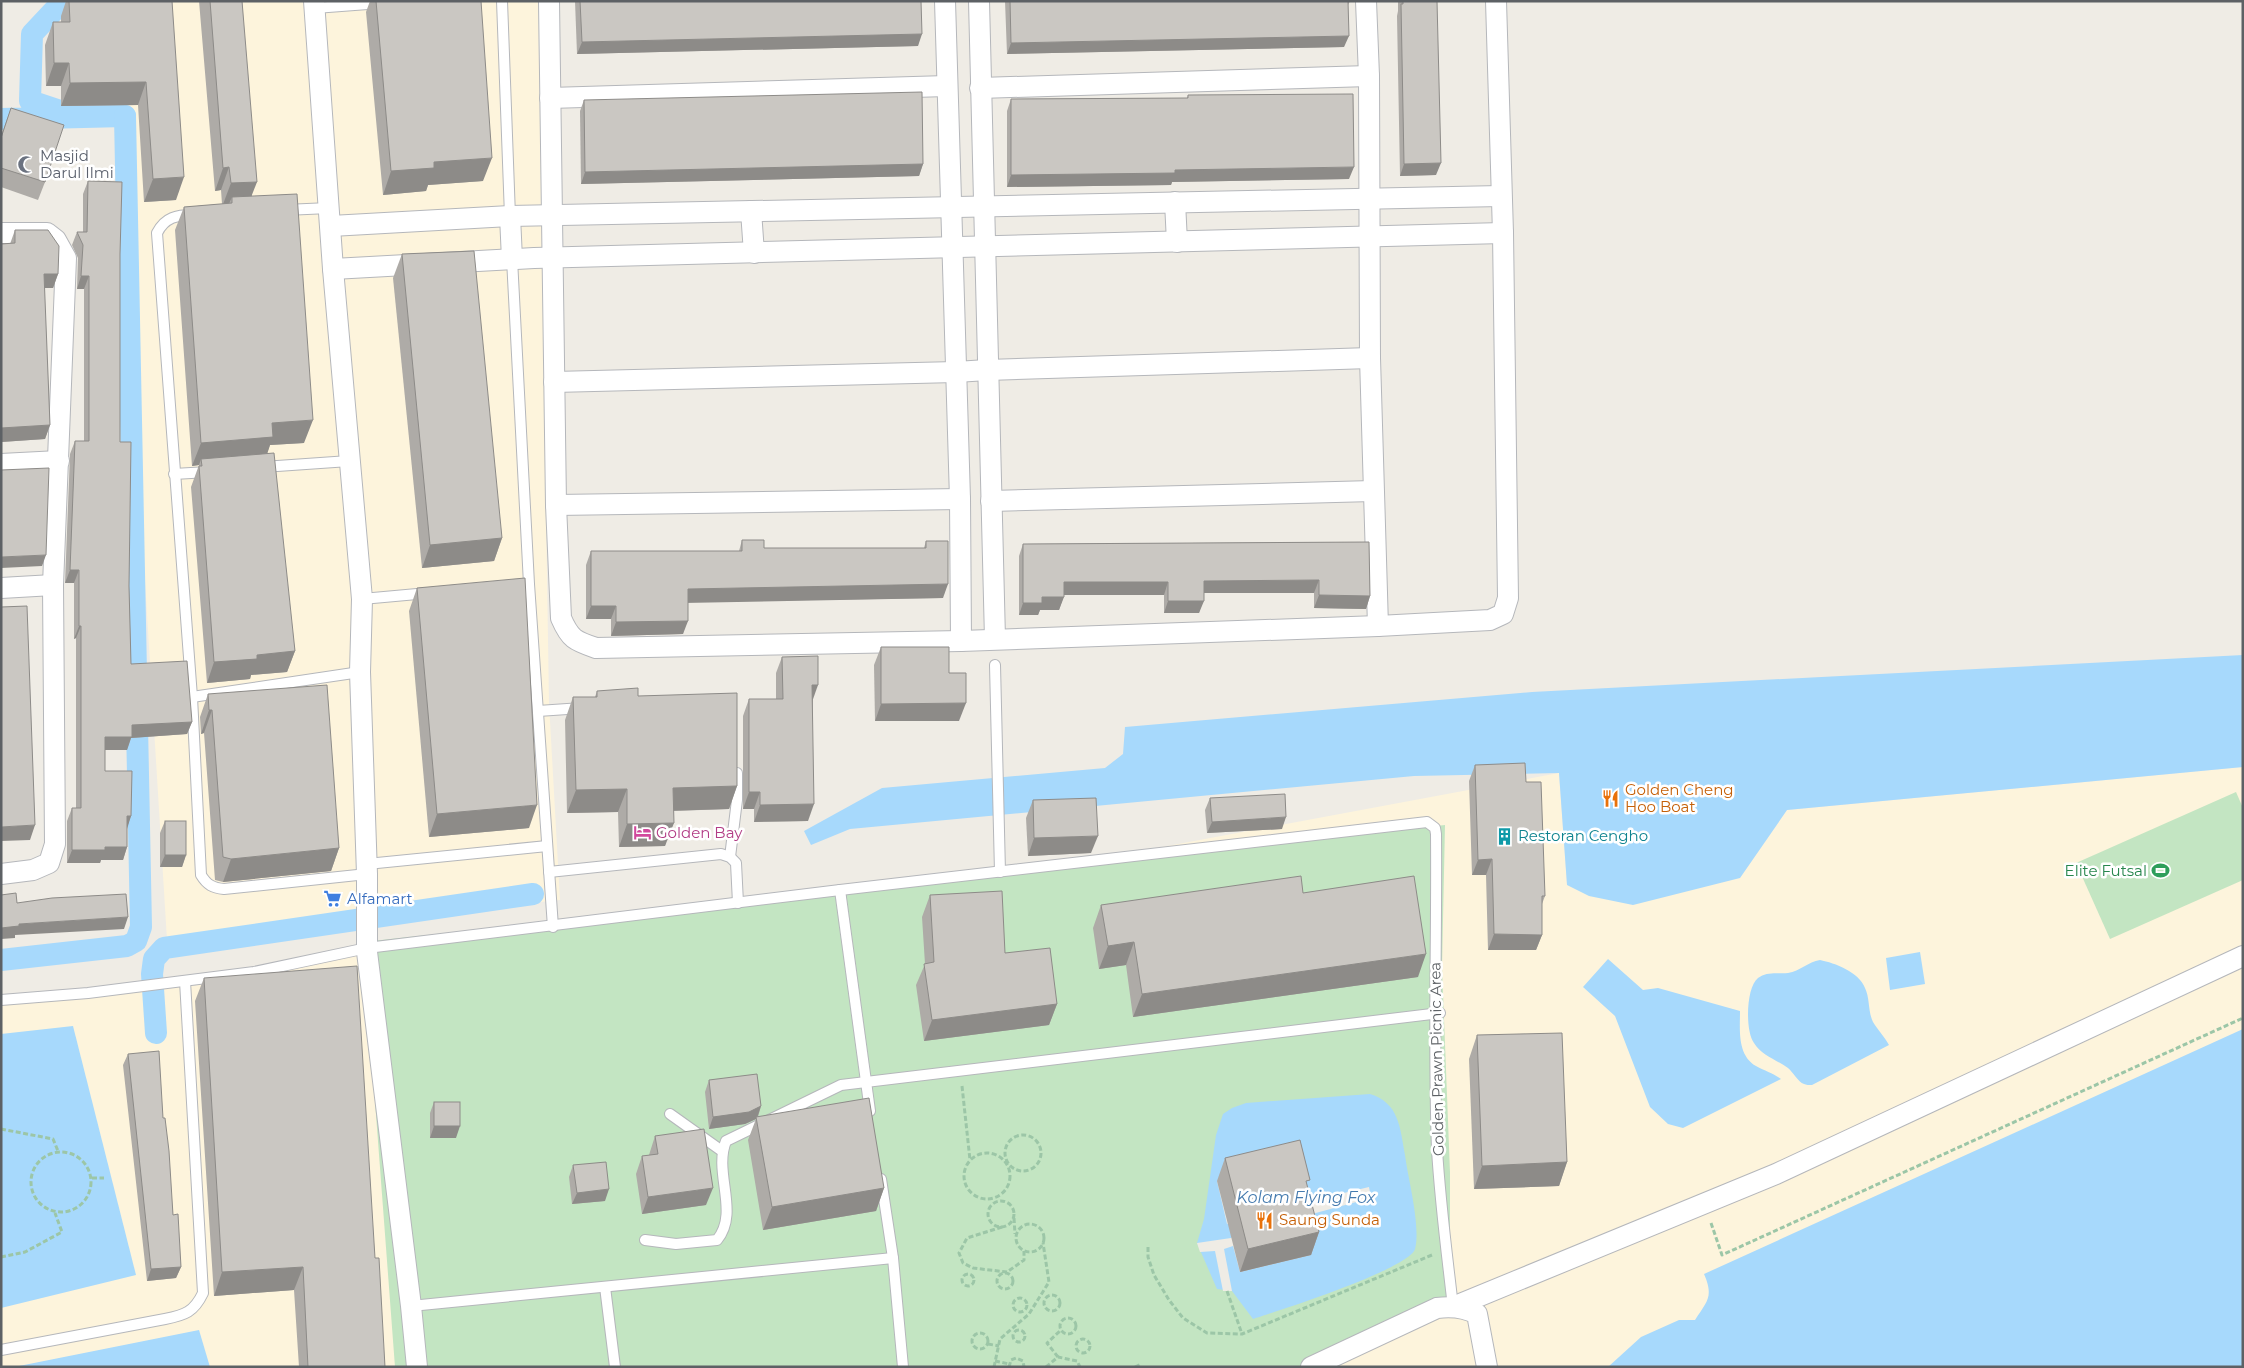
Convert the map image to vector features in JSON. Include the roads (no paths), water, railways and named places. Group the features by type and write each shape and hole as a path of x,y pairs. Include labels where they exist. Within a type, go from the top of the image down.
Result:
{"street":[{"path":"549,1 551,258 556,506 561,618 567,633 577,642 596,648 961,641 1378,626 1490,620 1503,614 1508,598 1503,233 1496,1"},
{"path":"945,1 960,499 961,641"},
{"path":"978,1 994,639"},
{"path":"1366,1 1369,76 1370,358 1378,626"},
{"path":"314,5 333,269 362,599 360,672 367,875 367,940 417,1367"},
{"path":"980,88 1369,76"},
{"path":"550,98 947,86"},
{"path":"330,217 510,216 1501,196"},
{"path":"1175,202 1177,242"},
{"path":"751,211 754,253"},
{"path":"510,216 512,259"},
{"path":"1,233 47,233 56,240 66,258 53,585 55,844 49,863 32,870 1,874"},
{"path":"333,269 512,259 952,249 984,246 1503,233"},
{"path":"554,382 956,372 1370,358"},
{"path":"1,464 59,461"},
{"path":"991,500 1373,491"},
{"path":"556,506 960,499"},
{"path":"1,588 53,585"},
{"path":"1311,1367 1445,1307 1776,1174 2243,956"},
{"path":"1445,1307 1467,1309 1477,1314 1487,1367"}],"lane":[{"path":"502,1 510,216"},
{"path":"314,5 394,3"},
{"path":"271,211 330,217"},
{"path":"203,214 174,216 161,225 158,233 174,474 192,697 202,875 206,883 214,888 224,889 367,875 547,846"},
{"path":"512,259 524,584 538,712 554,927"},
{"path":"252,468 349,461"},
{"path":"174,474 223,470"},
{"path":"362,599 440,592"},
{"path":"1,1000 254,972 367,940 554,927 840,890 1000,872 995,665"},
{"path":"192,697 360,672"},
{"path":"538,712 592,708"},
{"path":"730,857 737,800 737,761"},
{"name":"Golden Prawn Picnic Area","path":"1000,872 1419,822 1432,825 1436,834 1437,1149 1446,1249 1445,1307"},
{"path":"550,872 721,854 730,857 736,863 738,903"},
{"path":"840,890 865,1082 872,1121"},
{"path":"1,1350 185,1315 198,1304 203,1293 182,981"},
{"path":"645,1240 676,1244 717,1240 724,1232 728,1219 721,1165 722,1151 726,1141 757,1124 841,1085 1438,1013"},
{"path":"670,1114 722,1151"},
{"path":"879,1170 893,1258 903,1367"},
{"path":"411,1306 893,1258"},
{"path":"605,1287 615,1367"}],"water":[{"path":"2243,655 2243,767 1787,810 1740,878 1633,905 1589,896 1567,885 1559,773 1414,776 850,829 811,845 804,831 882,788 1105,768 1123,754 1125,727 1532,692"},
{"path":"1920,952 1925,984 1890,990 1886,958"},
{"path":"1608,959 1643,990 1658,988 1740,1011 1741,1042 1745,1055 1756,1066 1781,1079 1683,1128 1668,1124 1650,1107 1615,1016 1583,987"},
{"path":"1820,960 1833,963 1858,977 1867,992 1873,1022 1889,1045 1812,1085 1808,1085 1800,1081 1788,1068 1757,1047 1749,1029 1748,1009 1751,990 1758,978 1769,974 1792,972"},
{"path":"73,1026 136,1275 1,1308 1,1034"},
{"path":"2243,1029 2243,1367 1608,1367 1641,1337 1679,1320 1695,1320 1706,1303 1709,1294 1704,1274"},
{"name":"Kolam Flying Fox","path":"1370,1094 1387,1103 1396,1117 1399,1126 1415,1215 1415,1249 1407,1257 1391,1267 1368,1278 1314,1299 1253,1319 1232,1291 1217,1289 1197,1243 1204,1219 1216,1135 1223,1114 1232,1108 1246,1103"},
{"path":"199,1330 210,1367 14,1367"}],"waterway":[{"path":"1,119 125,116 60,111 30,101 32,34 63,1"},
{"path":"1,960 127,946 136,941 141,927 125,116"},
{"path":"156,1033 152,974 154,959 164,948 533,894"}],"place":[{"name":"Masjid Darul Ilmi","path":"26,165"},
{"name":"Golden Cheng Hoo Boat","path":"1611,799"},
{"name":"Golden Bay","path":"642,833"},
{"name":"Restoran Cengho","path":"1504,836"},
{"name":"Elite Futsal","path":"2161,871"},
{"name":"Alfamart","path":"333,899"},
{"name":"Saung Sunda","path":"1265,1220"}]}
